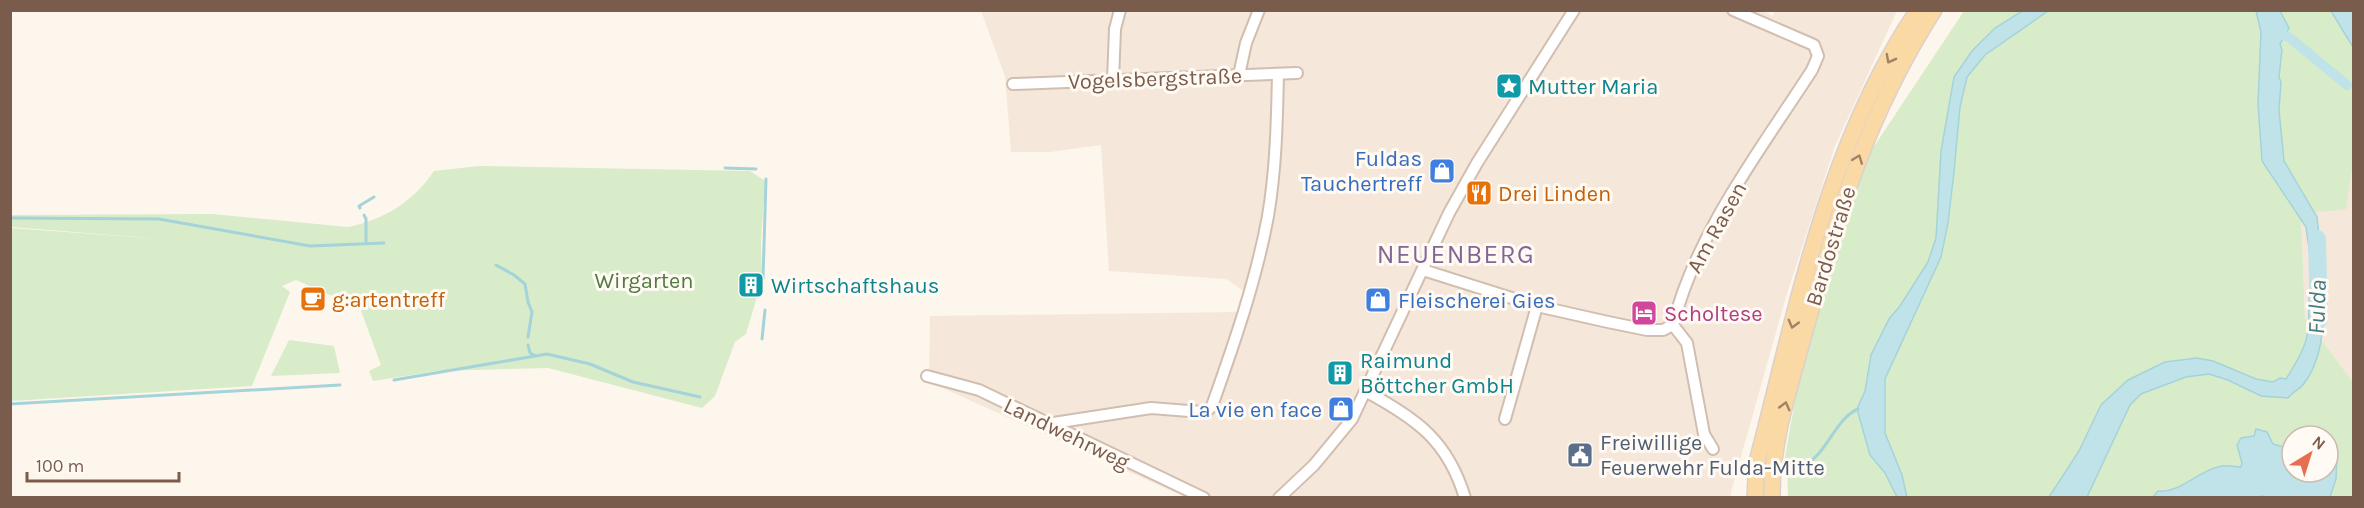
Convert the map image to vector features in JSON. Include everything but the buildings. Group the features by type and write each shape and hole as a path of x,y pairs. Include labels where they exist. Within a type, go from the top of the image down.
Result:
{"main road":[{"name":"Bardostraße","path":"1755,498 1757,462 1814,244 1830,192 1863,108 1917,10"},
{"name":"Bardostraße","path":"1772,498 1779,429 1845,192 1876,115 1912,45 1934,10"}],"street":[{"path":"1113,80 1115,29 1120,10"},
{"path":"1239,75 1246,43 1260,10"},
{"path":"1279,498 1332,446 1352,419 1367,392 1449,213 1477,163 1574,10"},
{"name":"Am Rasen","path":"1672,325 1678,303 1710,232 1812,70 1818,56 1814,45 1734,10"},
{"name":"Vogelsbergstraße","path":"1013,84 1297,73"},
{"path":"1047,424 1151,408 1202,412 1212,406 1254,276 1268,216 1275,160 1278,74"},
{"path":"1423,270 1537,306 1647,330 1663,330 1672,325 1688,343 1704,435 1713,449"},
{"path":"1505,419 1537,306"},
{"name":"Landwehrweg","path":"927,376 979,390 1204,498"},
{"path":"1367,392 1402,411 1431,435 1455,471 1465,498"}],"shaded area":[{"path":"1761,10 1773,16 1775,10 1897,11 1835,146 1786,297 1731,497 1185,497 929,382 930,316 1238,312 1245,292 1226,279 1109,271 1101,145 1050,152 1011,152 1005,76 981,11"},
{"path":"2353,155 2353,382 2305,318 2301,214 2352,162"}],"green space":[{"path":"1964,11 2353,11 2354,155 2346,209 2301,214 2305,318 2353,382 2353,497 1788,497 1787,463 1784,462 1801,367 1869,154"},
{"name":"Wirgarten","path":"479,166 750,171 765,181 761,242 762,280 746,334 735,342 715,396 702,408 548,368 437,371 373,381 369,371 381,365 360,308 296,280 282,286 290,292 252,386 11,401 11,228 175,240 11,227 11,215 212,214 348,227 374,220 397,208 426,182 434,171"},
{"path":"289,340 334,346 340,373 271,376"}],"water":[{"path":"2024,10 2048,11 1985,55 1967,77 1960,107 1948,223 1941,257 1885,379 1885,433 1902,475 1907,497 1897,497 1885,473 1870,455 1857,409 1865,391 1871,355 1889,319 1928,262 1936,238 1941,151 1954,77 1972,51 1995,28"},
{"path":"2256,11 2280,11 2289,28 2280,44 2282,50 2279,110 2284,161 2317,217 2322,262 2311,263 2306,227 2262,161 2258,104 2261,32"},
{"path":"2331,11 2353,11 2353,47"},
{"path":"2309,295 2322,296 2321,343 2309,376 2302,386 2288,398 2261,396 2228,380 2209,374 2186,377 2141,394 2130,405 2087,497 2049,497 2079,451 2101,405 2128,380 2165,362 2197,358 2213,361 2256,379 2273,382 2280,378 2286,379 2306,340"},
{"path":"2256,429 2267,432 2273,444 2280,446 2280,484 2334,484 2330,497 2153,497 2158,491 2173,489 2210,470 2224,466 2241,467 2237,445 2241,438 2254,436"}],"waterway":[{"path":"2273,31 2290,38 2347,85"},
{"path":"725,168 756,169"},
{"path":"763,279 766,179"},
{"path":"360,208 359,206 374,197"},
{"path":"364,215 366,243"},
{"path":"10,218 159,219 310,246 384,243"},
{"name":"Fulda","path":"2317,239 2319,319"},
{"path":"496,265 525,284 532,312 528,337"},
{"path":"762,339 765,310"},
{"path":"528,345 530,353 534,355"},
{"path":"394,380 547,354 590,364 633,382 700,397"},
{"path":"10,404 340,385"},
{"path":"1805,465 1820,452 1843,420 1858,409"}],"place":[{"name":"Mutter Maria","path":"1509,86"},
{"name":"Fuldas Tauchertreff","path":"1442,171"},
{"name":"Drei Linden","path":"1479,193"},
{"name":"Wirtschaftshaus","path":"751,285"},
{"name":"g:artentreff","path":"313,299"},
{"name":"Fleischerei Gies","path":"1378,300"},
{"name":"Scholtese","path":"1644,313"},
{"name":"Raimund Böttcher GmbH","path":"1340,373"},
{"name":"La vie en face","path":"1341,409"},
{"name":"Freiwillige Feuerwehr Fulda-Mitte","path":"1580,455"}],"district":[{"name":"NEUENBERG","path":"1456,254"}]}
